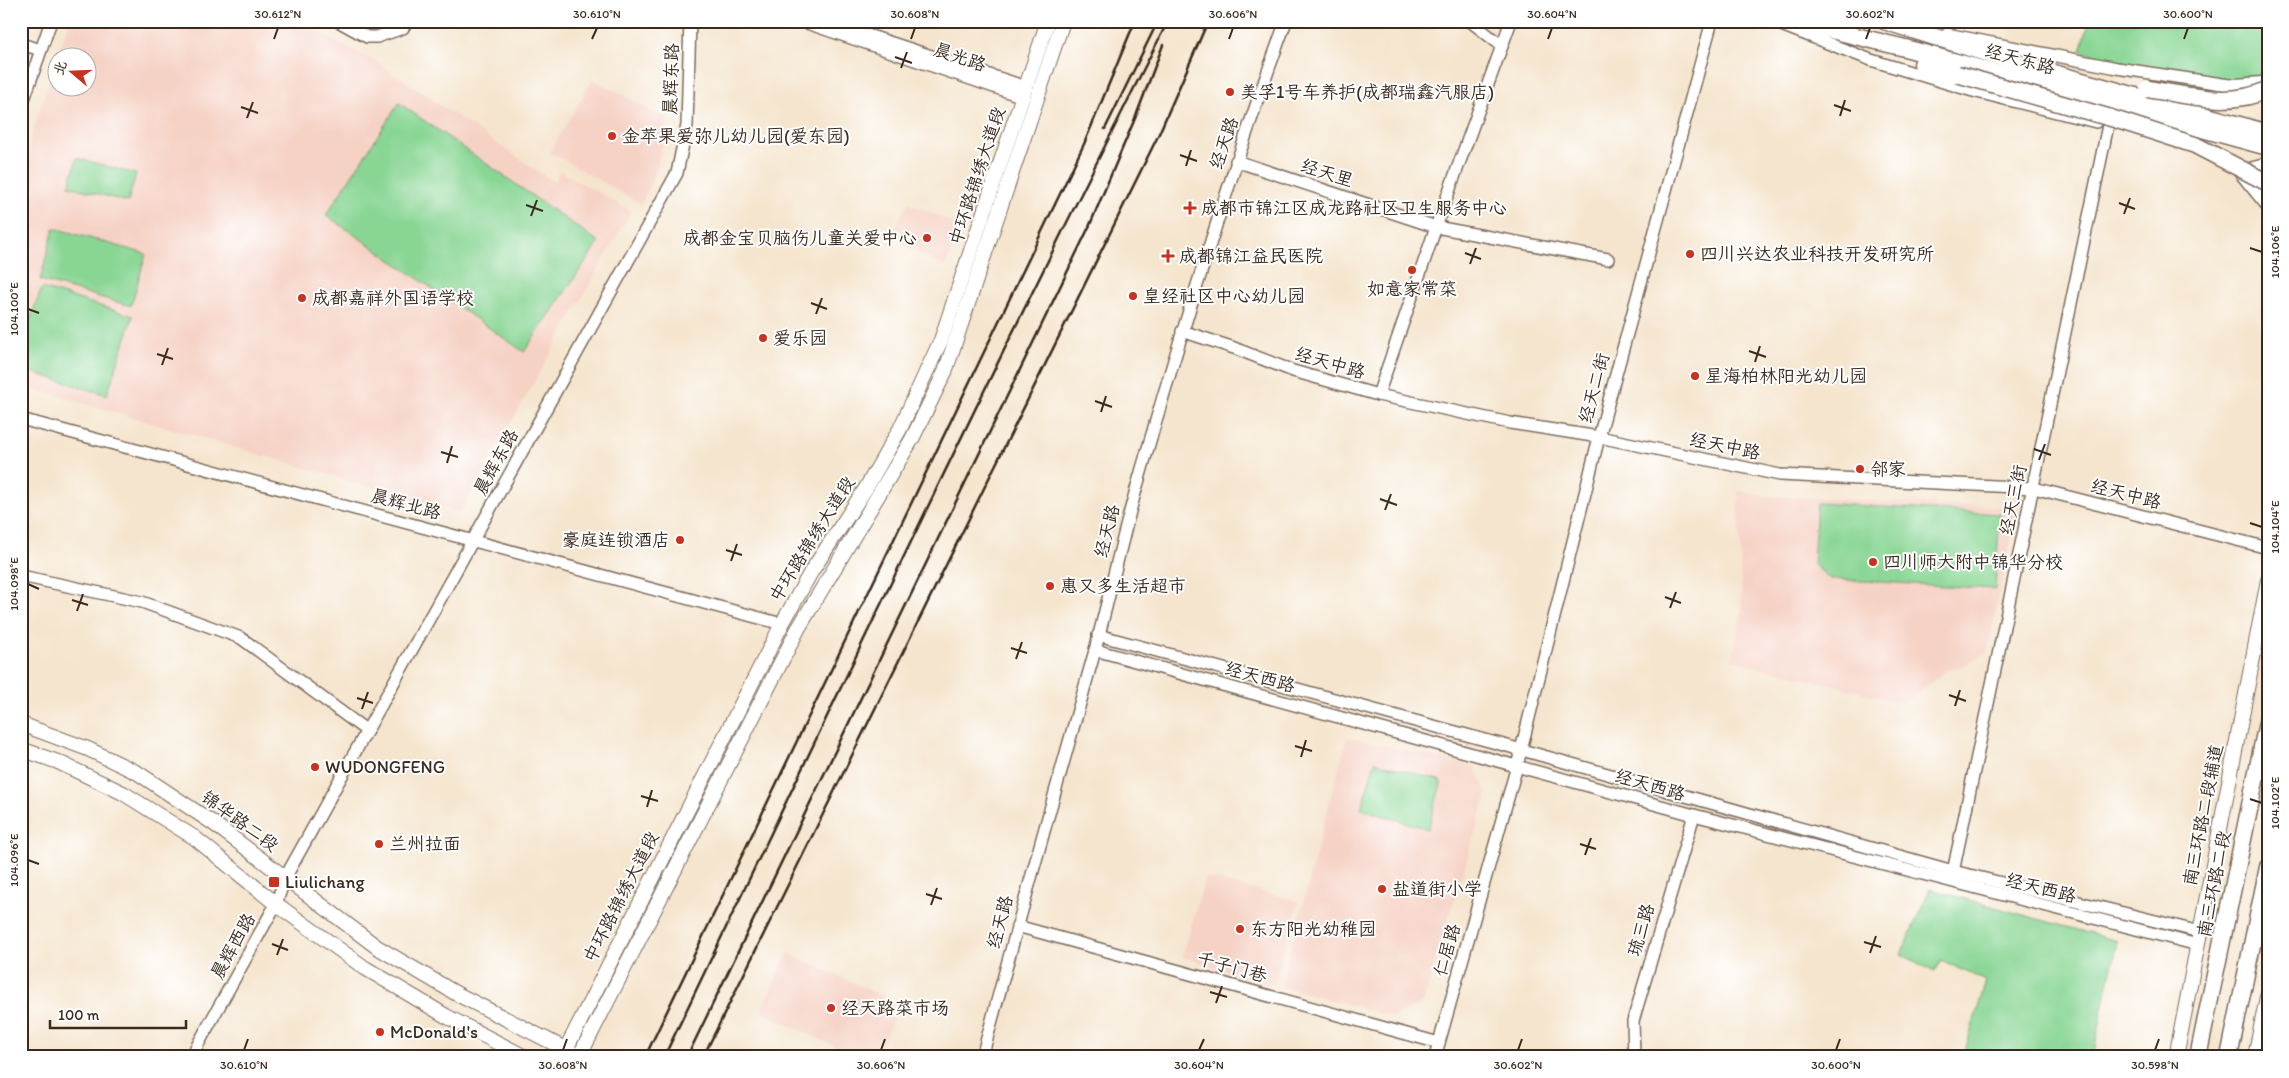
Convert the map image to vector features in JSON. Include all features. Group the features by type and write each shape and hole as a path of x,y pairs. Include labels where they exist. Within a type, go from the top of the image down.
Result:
{"highway":[{"name":"经天东路","path":"1884,21 2237,132"},
{"name":"经天东路","path":"1797,22 2237,132"},
{"path":"1797,22 1876,51 2111,118 2195,146 2268,183"},
{"path":"2021,64 2148,89 2202,97 2240,98 2260,93 2266,86"},
{"path":"2237,132 2268,133"},
{"path":"2237,132 2268,147"},
{"name":"南三环路二段","path":"2198,1057 2218,968 2268,718"},
{"path":"2229,1057 2268,867"}],"main road":[{"name":"中环路锦绣大道段","path":"563,1053 782,624 811,572 866,488 900,429 926,376 941,340 1048,21"},
{"name":"中环路锦绣大道段","path":"580,1056 798,630 912,439 944,372 1063,21"},
{"name":"南三环路二段辅道","path":"2176,1057 2268,580"},
{"name":"锦华路二段","path":"21,724 88,749 138,773 213,822 376,947 563,1053 580,1056"},
{"path":"21,749 58,762 123,793 195,838 276,904 365,968 446,1016 526,1057"},
{"path":"2255,1057 2268,992"}],"street":[{"path":"21,108 51,21"},
{"path":"338,21 372,38 403,28 407,21"},
{"name":"晨辉东路","path":"276,904 285,878 677,173 687,125 690,21"},
{"name":"晨光路","path":"800,21 1024,92"},
{"name":"晨光路","path":"823,21 1024,92"},
{"name":"经天路","path":"982,1057 1095,650 1136,489 1182,331 1236,161 1286,21"},
{"path":"1470,21 1502,46"},
{"path":"1378,395 1510,21"},
{"name":"经天二街","path":"1518,766 1599,437 1712,21"},
{"path":"1771,21 1871,60 1973,91 2215,151 2239,171 2268,207"},
{"path":"1891,21 2118,68 2229,85 2266,86"},
{"path":"21,44 41,50"},
{"name":"经天三街","path":"1951,883 2108,125"},
{"name":"经天里","path":"1236,161 1436,227 1608,259"},
{"path":"2239,171 2263,165 2268,161"},
{"name":"经天中路","path":"1182,331 1234,348 1293,371 1378,395 1510,423 1599,437 1780,476 2034,488 2268,548"},
{"name":"晨辉北路","path":"21,420 782,624"},
{"path":"21,576 142,602 241,638 367,731"},
{"name":"经天西路","path":"1098,635 1522,750 2199,939"},
{"name":"经天西路","path":"1095,650 1694,815 1951,883 2199,939"},
{"name":"仁居路","path":"1435,1057 1518,766"},
{"name":"琉三路","path":"1634,1057 1633,1021 1694,815"},
{"name":"晨辉西路","path":"191,1057 276,904"},
{"name":"千子门巷","path":"1017,926 1439,1043"}],"shaded area":[{"name":"成都嘉祥外国语学校","path":"69,21 296,21 380,64 554,182 560,171 631,211 460,513 21,385 21,168 48,85 48,98 98,98 98,48 60,48"},
{"name":"金苹果爱弥儿幼儿园(爱东园)","path":"593,79 667,119 656,173 641,204 550,152"},
{"name":"成都金宝贝脑伤儿童关爱中心","path":"908,203 961,226 945,267 903,244 892,233"},
{"name":"四川师大附中锦华分校","path":"1738,491 1767,496 2009,507 2016,515 1987,652 1963,666 1947,670 1904,703 1732,660 1742,609"},
{"name":"盐道街小学","path":"1347,737 1474,766 1487,793 1423,1003 1393,1017 1281,986"},
{"name":"东方阳光幼稚园","path":"1205,877 1299,901 1273,985 1182,957"},
{"name":"经天路菜市场","path":"788,953 900,1004 876,1057 859,1057 761,1012"}],"green space":[{"path":"2089,21 2268,21 2268,102 2180,82 2081,51"},
{"path":"399,103 599,242 524,352 326,215"},
{"path":"77,158 136,174 128,202 69,186"},
{"path":"54,228 146,254 131,306 40,280"},
{"path":"42,288 133,316 107,395 21,369 21,316 30,319"},
{"path":"1817,503 2000,514 1995,589 1830,579 1813,564"},
{"path":"1375,762 1442,781 1428,829 1361,809"},
{"path":"1930,889 2117,941 2093,1057 1963,1057 1986,981 1941,960 1934,972 1901,954"}],"railway":[{"path":"645,1057 1084,144 1135,21"},
{"path":"1105,129 1158,21"},
{"path":"664,1057 1039,278 1168,21"},
{"path":"703,1057 1158,136 1208,21"},
{"path":"687,1057 1089,227 1136,116 1163,45"}],"place":[{"name":"美孚1号车养护(成都瑞鑫汽服店)","path":"1230,92"},
{"name":"金苹果爱弥儿幼儿园(爱东园)","path":"612,136"},
{"name":"成都市锦江区成龙路社区卫生服务中心","path":"1190,208"},
{"name":"成都金宝贝脑伤儿童关爱中心","path":"927,238"},
{"name":"四川兴达农业科技开发研究所","path":"1690,254"},
{"name":"成都锦江益民医院","path":"1168,256"},
{"name":"如意家常菜","path":"1412,270"},
{"name":"皇经社区中心幼儿园","path":"1133,296"},
{"name":"成都嘉祥外国语学校","path":"302,298"},
{"name":"爱乐园","path":"763,338"},
{"name":"星海柏林阳光幼儿园","path":"1695,376"},
{"name":"邻家","path":"1860,469"},
{"name":"豪庭连锁酒店","path":"680,540"},
{"name":"四川师大附中锦华分校","path":"1873,562"},
{"name":"惠又多生活超市","path":"1050,586"},
{"name":"WUDONGFENG","path":"315,767"},
{"name":"兰州拉面","path":"379,844"},
{"name":"Liulichang","path":"274,882"},
{"name":"盐道街小学","path":"1382,889"},
{"name":"东方阳光幼稚园","path":"1240,929"},
{"name":"经天路菜市场","path":"831,1008"},
{"name":"McDonald's","path":"380,1032"}]}
